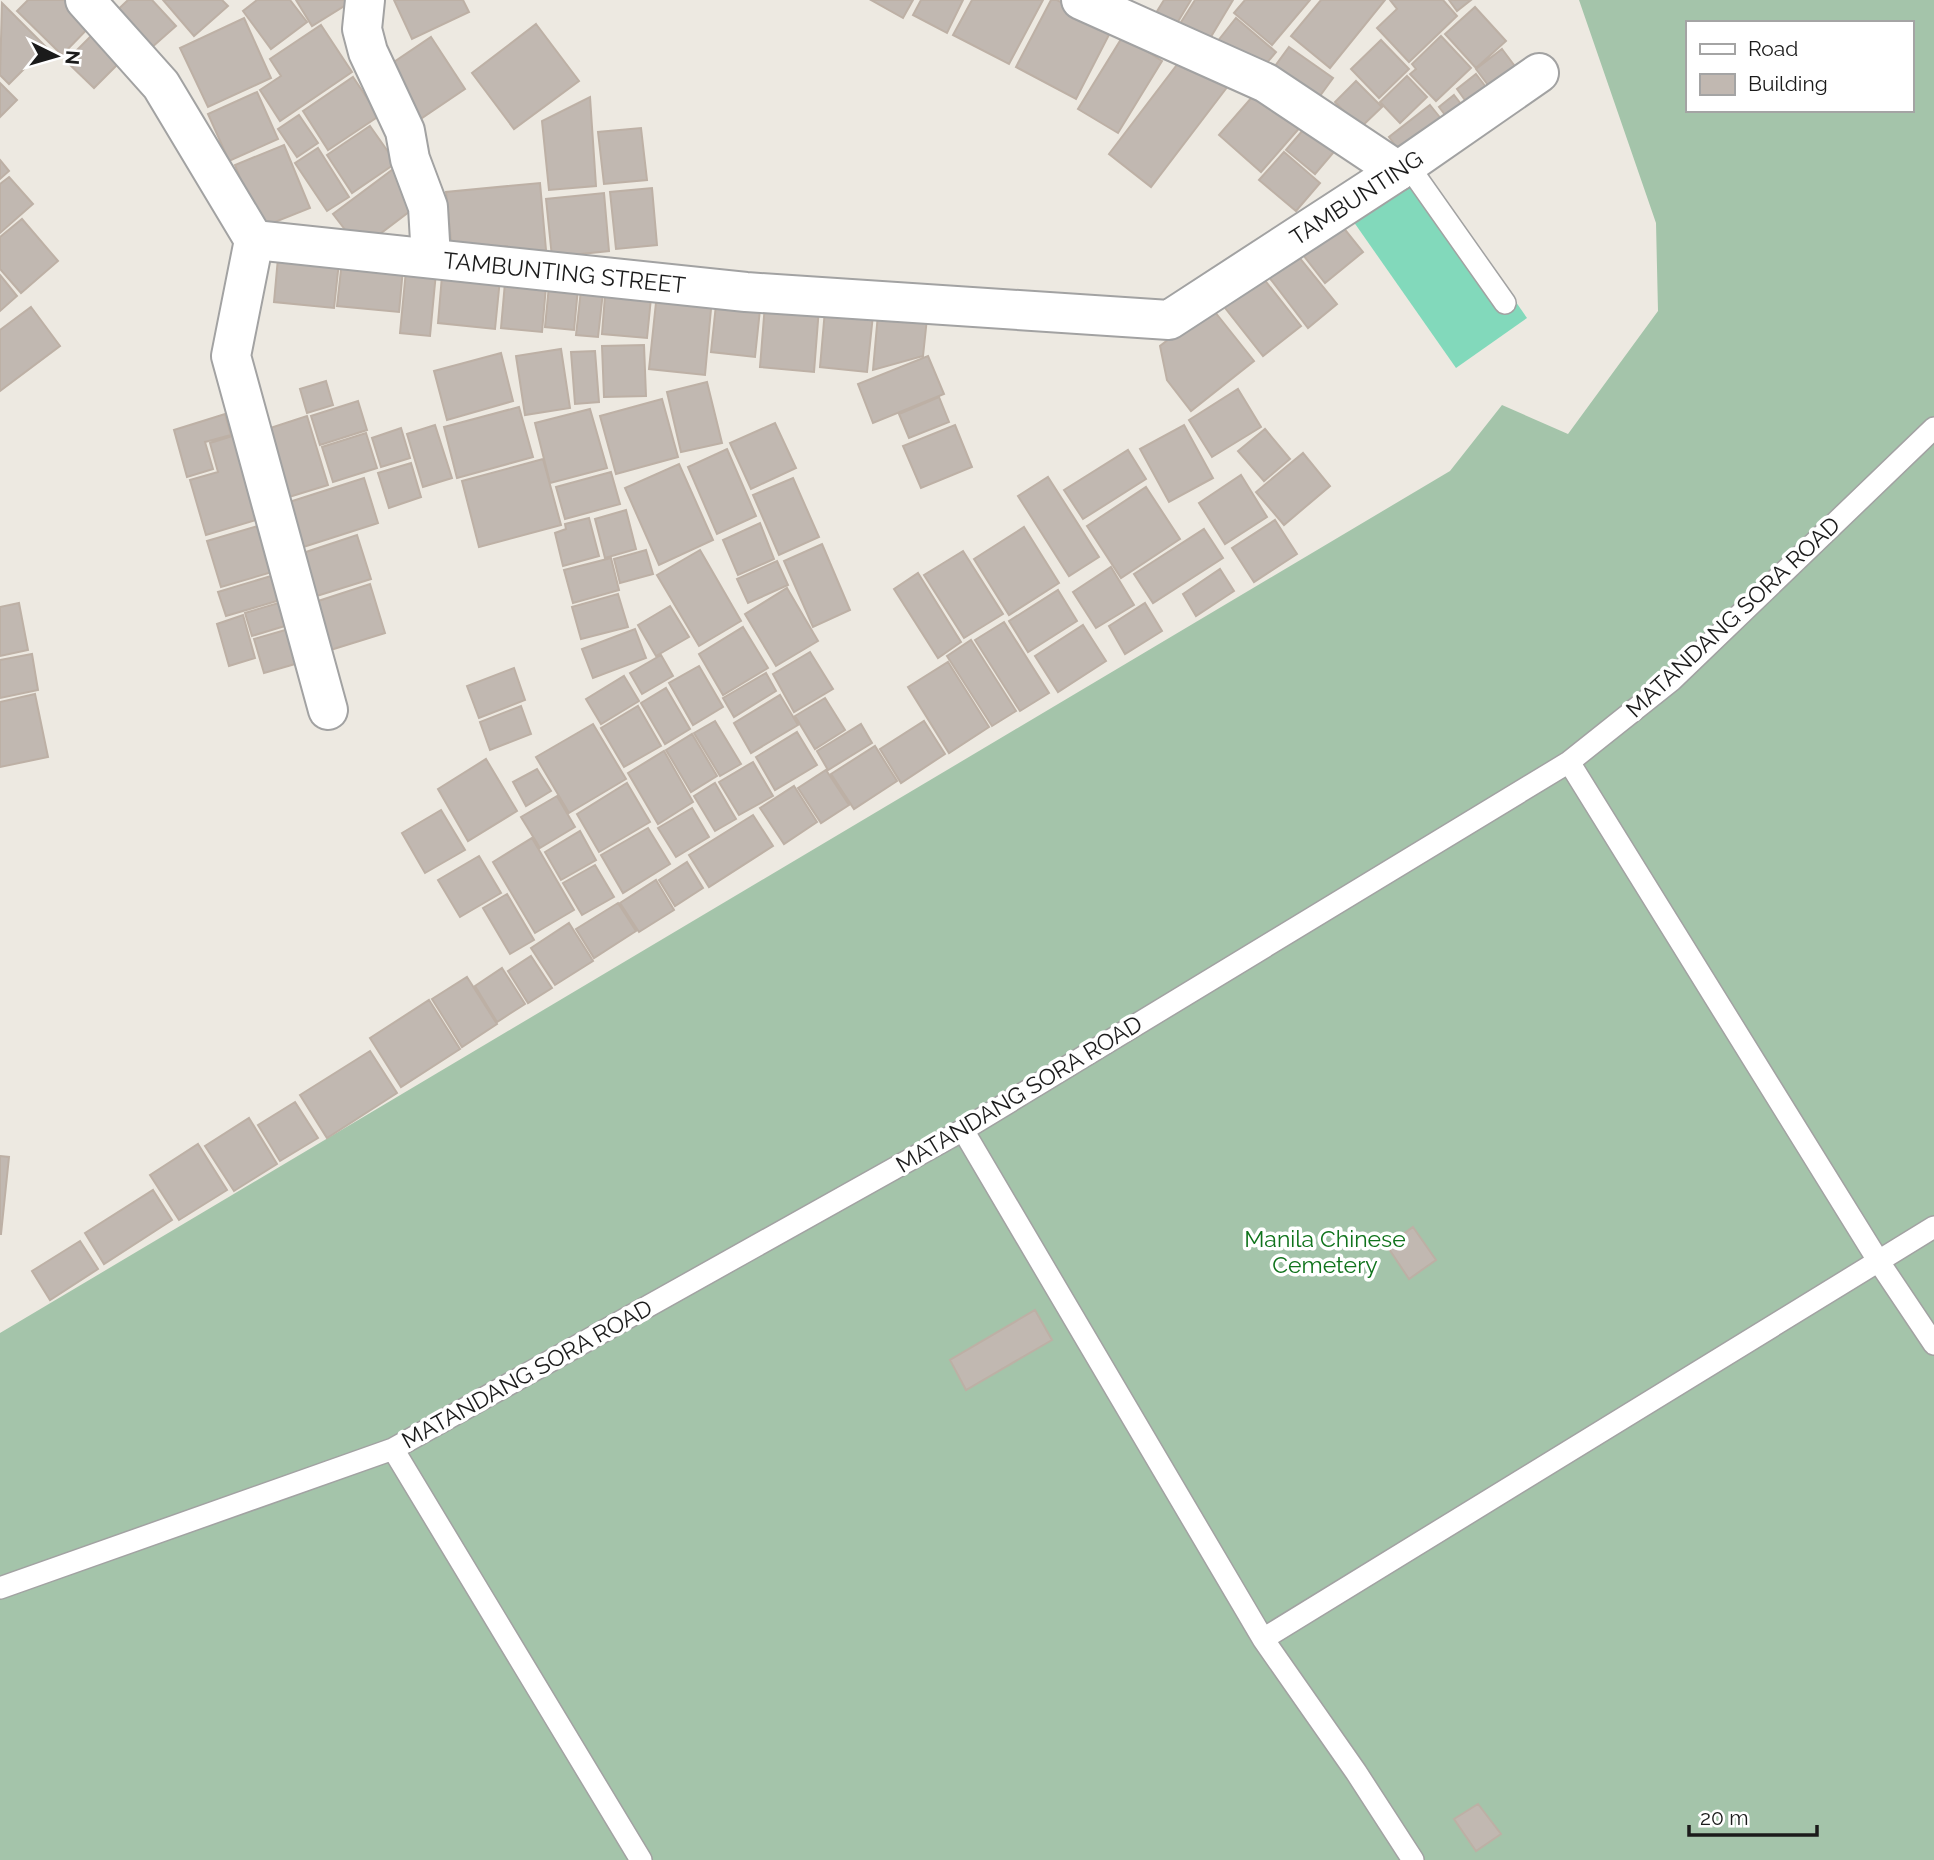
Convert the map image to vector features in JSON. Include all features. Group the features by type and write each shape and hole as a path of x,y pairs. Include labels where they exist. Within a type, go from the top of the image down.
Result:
{"street":[{"path":"85,0 161,85 254,240 231,356 328,710"},
{"path":"365,0 362,29 368,52 405,131 410,159 428,207 431,258"},
{"path":"1081,0 1266,83 1402,167"},
{"name":"TAMBUNTING","path":"1169,320 1402,167 1539,73"},
{"name":"TAMBUNTING STREET","path":"254,240 746,292 1169,320"}],"lane":[{"path":"1402,167 1505,303"},
{"name":"MATANDANG SORA ROAD","path":"0,1588 393,1449 963,1130 1569,762 1672,680 1934,428"},
{"path":"1569,762 1879,1262 1934,1344"},
{"path":"963,1130 1263,1639 1356,1772 1413,1860"},
{"path":"1263,1639 1934,1227"},
{"path":"393,1449 641,1860"}],"green space":[{"name":"Manila Chinese Cemetery","path":"1579,0 1934,0 1934,1860 0,1860 0,1333 1450,471 1502,405 1568,434 1658,311 1656,223"},
{"path":"1422,167 1527,318 1456,368 1351,218"}],"building":[{"path":"28,0 82,0 99,17 62,55 17,11"},
{"path":"128,0 152,0 176,26 142,56 109,18"},
{"path":"163,0 222,0 228,6 194,36"},
{"path":"257,0 290,0 307,22 271,49 243,11"},
{"path":"296,0 354,0 312,26"},
{"path":"394,0 463,0 469,12 412,39"},
{"path":"871,0 913,0 903,18"},
{"path":"921,0 963,0 947,33 913,15"},
{"path":"972,0 1043,0 1009,64 953,35"},
{"path":"1051,0 1057,0 1112,29 1076,99 1016,67"},
{"path":"1164,0 1191,0 1176,25 1156,13"},
{"path":"1195,0 1233,0 1206,45 1178,27"},
{"path":"1245,0 1310,0 1272,45 1234,13"},
{"path":"1321,0 1385,0 1330,68 1291,36"},
{"path":"1390,0 1443,0 1457,16 1409,62 1377,28 1397,9"},
{"path":"1449,0 1471,0 1457,11"},
{"path":"2,3 46,47 9,84 0,75"},
{"path":"1475,7 1506,41 1476,68 1445,34"},
{"path":"244,18 271,78 208,107 180,48"},
{"path":"1236,18 1276,52 1256,76 1217,42"},
{"path":"536,24 579,81 514,129 472,73"},
{"path":"102,25 129,53 94,88 66,61"},
{"path":"321,25 352,72 280,121 260,90 281,76 270,59"},
{"path":"1123,36 1162,61 1118,133 1078,109"},
{"path":"1441,36 1471,68 1436,101 1410,74 1416,69 1412,64"},
{"path":"431,37 465,89 419,120 385,68"},
{"path":"1381,40 1409,69 1379,98 1351,69"},
{"path":"1289,47 1333,78 1314,104 1270,73"},
{"path":"1502,49 1523,77 1497,97 1476,69"},
{"path":"1186,53 1228,86 1151,187 1109,154"},
{"path":"1476,74 1495,99 1475,114 1457,89"},
{"path":"1407,76 1427,97 1400,123 1380,102"},
{"path":"353,77 379,116 328,150 303,111"},
{"path":"1356,81 1382,107 1360,128 1335,102"},
{"path":"0,83 17,100 0,117"},
{"path":"1260,88 1302,125 1261,172 1219,135"},
{"path":"257,92 278,139 229,161 208,114"},
{"path":"1454,95 1471,117 1455,128 1439,107"},
{"path":"590,97 596,186 549,190 542,121"},
{"path":"1430,105 1446,125 1404,157 1389,137"},
{"path":"299,115 318,143 297,157 278,129"},
{"path":"1309,123 1338,147 1315,174 1286,150"},
{"path":"370,126 396,163 352,193 327,155"},
{"path":"641,128 647,180 604,184 598,132"},
{"path":"284,145 310,208 260,228 235,165"},
{"path":"318,148 349,197 327,211 295,163"},
{"path":"1284,152 1320,183 1296,211 1259,180"},
{"path":"0,160 9,171 0,179"},
{"path":"396,167 422,202 360,249 333,214"},
{"path":"9,177 33,204 0,233 0,184"},
{"path":"540,183 546,250 508,253 507,246 452,251 446,192"},
{"path":"652,188 657,245 616,249 610,192"},
{"path":"604,193 609,251 552,257 546,199"},
{"path":"22,219 58,261 21,293 0,269 0,237"},
{"path":"1338,221 1363,252 1325,283 1300,251"},
{"path":"1290,246 1337,304 1308,328 1262,268"},
{"path":"279,247 340,253 334,308 274,302"},
{"path":"343,252 404,258 399,312 337,306"},
{"path":"407,260 437,262 430,336 400,333"},
{"path":"443,264 501,269 495,329 438,323"},
{"path":"1256,269 1301,326 1263,356 1218,299"},
{"path":"506,271 547,275 542,332 501,328"},
{"path":"0,275 17,296 0,311"},
{"path":"550,275 579,278 574,330 545,327"},
{"path":"582,281 604,283 598,337 576,335"},
{"path":"606,283 652,288 647,338 602,334"},
{"path":"657,293 712,298 705,375 649,369"},
{"path":"717,295 761,300 755,357 711,352"},
{"path":"765,304 819,308 814,372 760,367"},
{"path":"31,307 60,346 0,391 0,330"},
{"path":"1211,307 1254,361 1191,411 1167,380 1160,346"},
{"path":"825,310 873,315 867,372 820,367"},
{"path":"878,314 927,318 923,356 873,370"},
{"path":"644,345 646,396 604,397 602,346"},
{"path":"561,349 570,408 525,415 516,356"},
{"path":"595,351 599,402 575,404 571,352"},
{"path":"501,353 513,401 447,420 434,371"},
{"path":"928,356 944,394 873,423 858,384"},
{"path":"326,381 333,405 307,413 300,389"},
{"path":"707,382 722,443 681,452 667,392"},
{"path":"1238,389 1261,427 1212,457 1189,420"},
{"path":"939,397 949,422 909,438 899,414"},
{"path":"662,399 678,457 616,474 600,416"},
{"path":"358,401 367,430 320,445 311,416"},
{"path":"519,407 533,457 457,478 444,427"},
{"path":"590,409 607,468 550,483 535,423"},
{"path":"225,414 231,435 205,442 213,469 187,477 174,430"},
{"path":"307,416 328,485 276,501 255,433"},
{"path":"775,423 796,468 751,489 730,443"},
{"path":"435,425 452,478 423,487 407,434"},
{"path":"955,425 972,467 921,488 903,446"},
{"path":"1184,425 1213,478 1169,502 1140,449"},
{"path":"401,428 410,458 381,467 372,438"},
{"path":"1265,429 1290,459 1264,481 1238,451"},
{"path":"245,432 269,516 206,535 190,480 218,472 210,443"},
{"path":"366,433 377,468 333,482 322,447"},
{"path":"727,449 756,516 717,534 688,467"},
{"path":"1128,450 1146,479 1083,519 1064,490"},
{"path":"1303,453 1330,486 1284,525 1256,492"},
{"path":"543,459 561,525 479,547 462,481"},
{"path":"411,463 421,497 389,508 378,473"},
{"path":"679,464 713,540 659,565 625,488"},
{"path":"611,472 620,504 565,519 556,487"},
{"path":"1241,475 1267,517 1225,544 1199,503"},
{"path":"1048,477 1099,557 1069,576 1018,496"},
{"path":"364,478 378,523 291,551 277,506"},
{"path":"793,478 819,537 779,555 753,495"},
{"path":"1146,487 1180,539 1121,578 1087,526"},
{"path":"626,510 636,549 605,558 595,519"},
{"path":"589,518 599,556 563,566 555,533 566,529 565,524"},
{"path":"1275,520 1297,554 1254,582 1232,548"},
{"path":"268,523 282,569 221,587 207,541"},
{"path":"760,523 774,559 738,575 723,540"},
{"path":"1024,527 1059,583 1009,615 974,559"},
{"path":"1204,529 1223,558 1153,603 1134,574"},
{"path":"357,535 371,579 304,600 291,557"},
{"path":"822,544 850,610 813,627 784,561"},
{"path":"646,550 653,574 620,583 614,559"},
{"path":"700,550 741,621 699,646 657,575"},
{"path":"963,551 1003,614 964,638 924,575"},
{"path":"611,558 619,590 573,603 564,570"},
{"path":"777,561 788,585 748,603 737,579"},
{"path":"1111,567 1134,605 1096,628 1073,592"},
{"path":"1220,569 1234,591 1196,616 1183,594"},
{"path":"281,573 287,598 226,616 218,592"},
{"path":"918,573 961,642 938,658 894,589"},
{"path":"370,584 385,633 321,653 306,605"},
{"path":"787,588 818,641 776,666 745,614"},
{"path":"1058,590 1077,621 1028,652 1009,621"},
{"path":"618,594 628,627 581,639 572,607"},
{"path":"292,599 298,622 252,636 245,613"},
{"path":"19,603 28,650 0,656 0,607"},
{"path":"1145,603 1162,631 1125,654 1109,626"},
{"path":"670,606 689,637 656,656 638,625"},
{"path":"243,615 255,658 229,666 217,624"},
{"path":"1004,622 1049,693 1020,711 975,640"},
{"path":"1083,625 1106,661 1058,692 1035,656"},
{"path":"299,626 309,660 264,673 254,639"},
{"path":"743,627 768,668 723,695 699,654"},
{"path":"635,629 646,658 593,678 582,649"},
{"path":"971,640 1016,711 992,726 947,656"},
{"path":"810,652 833,689 794,712 773,674"},
{"path":"32,654 38,690 0,698 0,660"},
{"path":"661,655 673,676 642,694 630,673"},
{"path":"948,662 989,727 949,753 908,687"},
{"path":"699,666 723,707 693,725 669,683"},
{"path":"514,668 525,700 479,718 467,686"},
{"path":"766,673 776,691 734,717 723,698"},
{"path":"624,676 639,701 601,724 586,699"},
{"path":"666,688 690,729 665,744 641,703"},
{"path":"35,694 48,757 0,767 0,702"},
{"path":"780,695 798,725 751,753 734,723"},
{"path":"825,698 845,730 815,749 795,716"},
{"path":"521,706 531,734 490,750 480,722"},
{"path":"638,706 661,746 624,767 601,728"},
{"path":"715,721 741,764 720,776 694,733"},
{"path":"924,721 945,754 901,783 880,749"},
{"path":"593,724 626,779 569,813 536,757"},
{"path":"861,724 872,743 828,770 817,751"},
{"path":"797,732 817,765 775,790 756,757"},
{"path":"692,734 717,776 691,792 666,750"},
{"path":"875,746 897,781 854,809 831,774"},
{"path":"664,751 693,802 658,824 628,773"},
{"path":"486,759 517,811 468,841 438,789"},
{"path":"753,762 773,796 739,815 719,782"},
{"path":"537,769 551,791 526,806 513,782"},
{"path":"826,770 849,805 821,823 798,788"},
{"path":"627,783 650,822 599,852 577,814"},
{"path":"715,783 736,819 715,831 694,796"},
{"path":"794,786 817,822 784,844 760,808"},
{"path":"557,796 575,827 540,848 521,817"},
{"path":"692,808 709,837 676,857 658,828"},
{"path":"441,810 465,850 425,873 402,833"},
{"path":"753,815 773,846 709,887 689,855"},
{"path":"648,828 670,864 623,893 601,855"},
{"path":"580,831 596,860 561,880 545,852"},
{"path":"532,838 574,910 535,933 493,862"},
{"path":"479,856 501,893 460,917 438,880"},
{"path":"687,862 703,888 675,906 659,880"},
{"path":"595,865 614,897 582,915 563,883"},
{"path":"656,880 674,910 639,932 620,903"},
{"path":"507,894 534,940 510,954 483,908"},
{"path":"618,903 636,931 594,958 576,929"},
{"path":"569,923 593,961 555,985 531,948"},
{"path":"531,956 552,988 528,1003 508,971"},
{"path":"502,968 525,1004 497,1022 475,986"},
{"path":"467,977 497,1024 462,1047 432,999"},
{"path":"429,1000 460,1049 401,1087 370,1038"},
{"path":"370,1051 397,1093 327,1138 300,1095"},
{"path":"295,1102 318,1138 280,1161 258,1125"},
{"path":"249,1118 277,1164 234,1191 205,1146"},
{"path":"198,1144 227,1190 179,1220 150,1175"},
{"path":"0,1156 9,1157 1,1234 0,1234"},
{"path":"153,1190 172,1220 104,1264 85,1233"},
{"path":"1413,1227 1436,1260 1409,1279 1387,1246"},
{"path":"80,1241 98,1269 50,1300 32,1271"},
{"path":"1035,1310 1052,1340 966,1390 950,1360"},
{"path":"1478,1804 1501,1834 1476,1851 1454,1819"}]}
